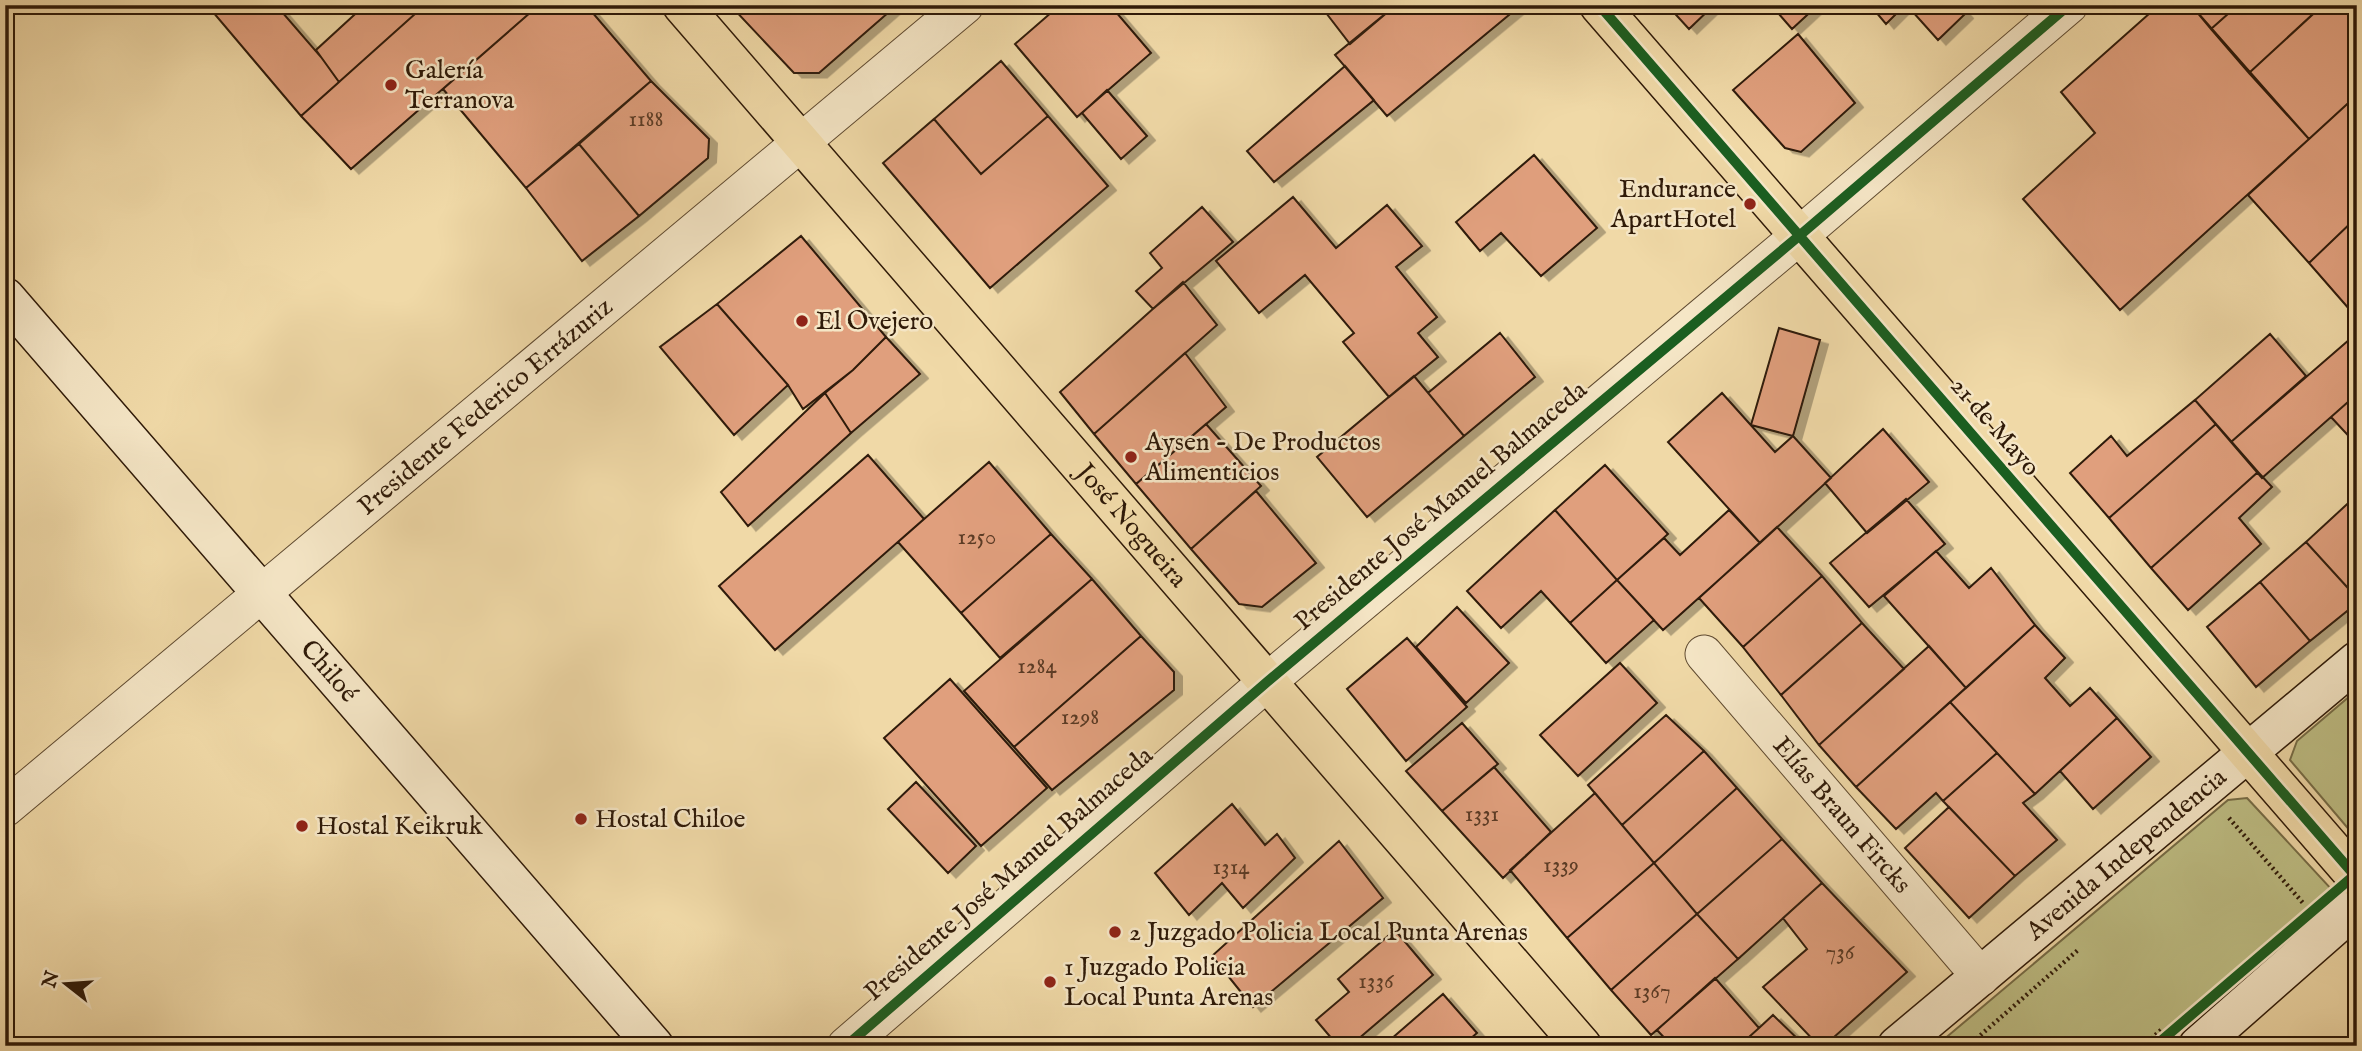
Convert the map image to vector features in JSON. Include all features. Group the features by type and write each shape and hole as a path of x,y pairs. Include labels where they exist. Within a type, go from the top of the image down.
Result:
{"main road":[{"name":"José Nogueira","path":"682,5 1582,1046"},
{"name":"21 de Mayo","path":"1599,5 2357,878"}],"street":[{"name":"Presidente Federico Errázuriz","path":"5,808 965,5"},
{"name":"Presidente José Manuel Balmaceda","path":"846,1046 1266,682 1799,236 2069,5"},
{"name":"Chiloé","path":"5,297 654,1046"},
{"name":"Elías Braun Fircks","path":"1704,654 1980,976"},
{"name":"Avenida Independencia","path":"1897,1046 2357,661"},
{"path":"2187,1037 2357,906"}],"path":[{"path":"2219,826 2230,817 2305,905"},
{"path":"1968,1046 2083,945"},
{"path":"2143,1046 2163,1028"},
{"path":"2155,1046 2187,1037"}],"green space":[{"path":"2357,690 2357,839 2290,760 2297,741"},
{"path":"2247,798 2334,892 2326,895 2317,914 2162,1046 1936,1046 2228,800"}],"building":[{"path":"207,5 276,5 339,82 301,116"},
{"path":"365,5 425,5 339,82 316,50"},
{"name":"Galería Terranova","path":"425,5 539,5 351,169 301,116"},
{"path":"539,5 586,5 651,81 526,188 443,89"},
{"path":"730,5 897,5 819,73 794,73"},
{"path":"1060,5 1110,5 1151,53 1077,117 1015,44"},
{"path":"1320,5 1396,5 1350,44"},
{"path":"1396,5 1521,5 1387,116 1335,55"},
{"path":"1667,5 1714,5 1689,29"},
{"path":"1771,5 1818,5 1792,29"},
{"path":"1870,5 1905,5 1886,24"},
{"path":"1918,5 1957,5 1965,14 1938,40 1912,11"},
{"path":"2159,5 2191,5 2309,139 2120,310 2023,199 2095,133 2061,92"},
{"path":"2191,5 2238,5 2211,29"},
{"path":"2238,5 2307,5 2314,13 2249,73 2211,29"},
{"path":"2307,5 2323,5 2314,13"},
{"path":"2323,5 2357,5 2357,95 2309,139 2249,73"},
{"path":"1798,34 1855,103 1801,152 1785,148 1733,90"},
{"path":"1001,61 1048,116 981,174 934,119"},
{"path":"1345,66 1374,100 1274,182 1247,151"},
{"path":"651,81 709,139 708,158 639,216 579,144"},
{"path":"1107,90 1147,136 1121,159 1082,113"},
{"path":"2357,95 2357,217 2309,263 2248,195"},
{"path":"1048,116 1108,186 990,288 883,163 934,119 981,174"},
{"path":"579,144 639,216 582,261 526,188"},
{"path":"1534,155 1597,228 1541,276 1501,233 1480,251 1456,222"},
{"path":"1293,197 1336,248 1387,205 1422,246 1396,267 1437,317 1418,333 1438,357 1389,397 1343,342 1354,333 1305,275 1259,313 1216,261"},
{"path":"1202,207 1233,242 1153,309 1136,291 1162,268 1150,253"},
{"path":"2357,217 2357,318 2309,263"},
{"name":"El Ovejero","path":"801,236 886,337 853,370 803,409 788,385 717,304"},
{"path":"1183,282 1217,325 1094,434 1060,392"},
{"path":"717,304 788,385 734,435 660,347"},
{"path":"1779,328 1820,340 1793,436 1751,425"},
{"path":"1500,333 1535,377 1464,436 1428,393"},
{"path":"2357,333 2357,394 2262,478 2231,442"},
{"path":"2270,334 2306,376 2231,442 2195,400"},
{"path":"886,337 920,374 851,433 825,393"},
{"path":"1185,353 1226,407 1136,484 1094,434"},
{"path":"1414,376 1464,436 1367,517 1317,457"},
{"path":"825,393 851,433 748,526 721,492"},
{"path":"1722,393 1775,452 1793,436 1831,478 1760,543 1668,442"},
{"path":"2357,394 2357,445 2331,417"},
{"path":"2195,400 2216,424 2109,518 2070,473 2111,436 2127,456"},
{"path":"1206,424 1261,486 1191,549 1136,484"},
{"path":"2216,424 2258,472 2151,568 2109,518"},
{"path":"1883,429 1929,482 1867,533 1825,483"},
{"path":"868,455 924,519 775,650 719,586"},
{"path":"989,462 1051,534 961,613 898,542"},
{"path":"1605,465 1668,534 1617,580 1555,510"},
{"path":"2258,472 2272,487 2239,518 2261,544 2188,610 2151,568"},
{"path":"1256,491 1316,563 1262,607 1239,604 1191,549"},
{"path":"2357,495 2357,598 2306,542"},
{"path":"1906,499 1945,544 1869,607 1830,563"},
{"path":"1555,510 1617,580 1570,623 1541,591 1501,628 1467,591"},
{"path":"1729,510 1760,543 1663,630 1617,580 1664,538 1680,555"},
{"path":"1777,527 1822,576 1743,647 1699,598"},
{"path":"1051,534 1092,579 1000,658 961,613"},
{"path":"2306,542 2357,598 2357,603 2310,641 2260,582"},
{"path":"1936,551 1969,588 1991,568 2035,625 1966,688 1884,596"},
{"path":"1822,576 1862,623 1781,695 1743,647"},
{"path":"1092,579 1141,636 1014,747 964,691"},
{"path":"1617,580 1654,620 1606,663 1570,623"},
{"path":"2260,582 2310,641 2256,687 2207,627"},
{"path":"1457,607 1509,663 1466,703 1416,647"},
{"path":"1862,623 1904,669 1819,745 1781,695"},
{"path":"2035,625 2065,658 2045,678 2070,706 2090,688 2117,718 2035,794 1950,702"},
{"path":"1141,636 1174,672 1174,690 1052,790 1014,747"},
{"path":"1407,638 1467,707 1406,761 1347,689"},
{"path":"1929,646 1966,688 1856,787 1819,745"},
{"path":"1620,663 1657,703 1578,776 1540,735"},
{"path":"950,679 1047,788 981,846 884,738"},
{"path":"1950,702 1997,753 1943,801 1936,793 1896,829 1856,787"},
{"path":"1666,715 1704,751 1622,825 1588,785"},
{"path":"2117,718 2151,757 2093,809 2060,771"},
{"path":"1462,723 1498,764 1442,811 1406,771"},
{"path":"1704,751 1737,788 1654,863 1622,825"},
{"path":"1997,753 2035,794 2023,803 2057,840 2015,876 1943,801"},
{"path":"1494,767 1551,832 1503,878 1442,811"},
{"path":"916,782 976,846 948,873 888,809"},
{"path":"1737,788 1782,839 1697,914 1654,863"},
{"path":"1595,793 1654,863 1567,938 1510,870"},
{"path":"1232,804 1265,845 1277,834 1295,858 1243,908 1222,883 1189,915 1155,873"},
{"path":"1949,807 2015,876 1969,918 1905,848"},
{"path":"1782,839 1822,883 1738,959 1697,914"},
{"path":"1339,841 1383,898 1253,1007 1212,956"},
{"path":"1654,863 1697,914 1611,990 1567,938"},
{"path":"1822,883 1907,972 1824,1046 1819,1046 1763,987 1807,949 1783,918"},
{"path":"1697,914 1738,959 1651,1035 1611,990"},
{"path":"1395,930 1433,975 1350,1046 1338,1046 1316,1020 1349,992 1338,979"},
{"path":"1715,978 1759,1028 1739,1046 1672,1046 1657,1030"},
{"path":"1443,994 1477,1033 1462,1046 1383,1046"},
{"path":"1773,1015 1805,1046 1739,1046 1759,1028"}],"cycle path":[{"path":"1599,5 2357,878"},
{"path":"846,1046 1267,682 1799,236 2069,5"},
{"path":"2155,1046 2357,873"}],"place":[{"name":"Galería Terranova","path":"391,85"},
{"name":"Endurance ApartHotel","path":"1750,204"},
{"name":"El Ovejero","path":"802,321"},
{"name":"Aysen - De Productos Alimenticios","path":"1131,457"},
{"name":"Hostal Chiloe","path":"581,819"},
{"name":"Hostal Keikruk","path":"302,826"},
{"name":"2 Juzgado Policia Local Punta Arenas","path":"1115,932"},
{"name":"1 Juzgado Policia Local Punta Arenas","path":"1050,982"}]}
